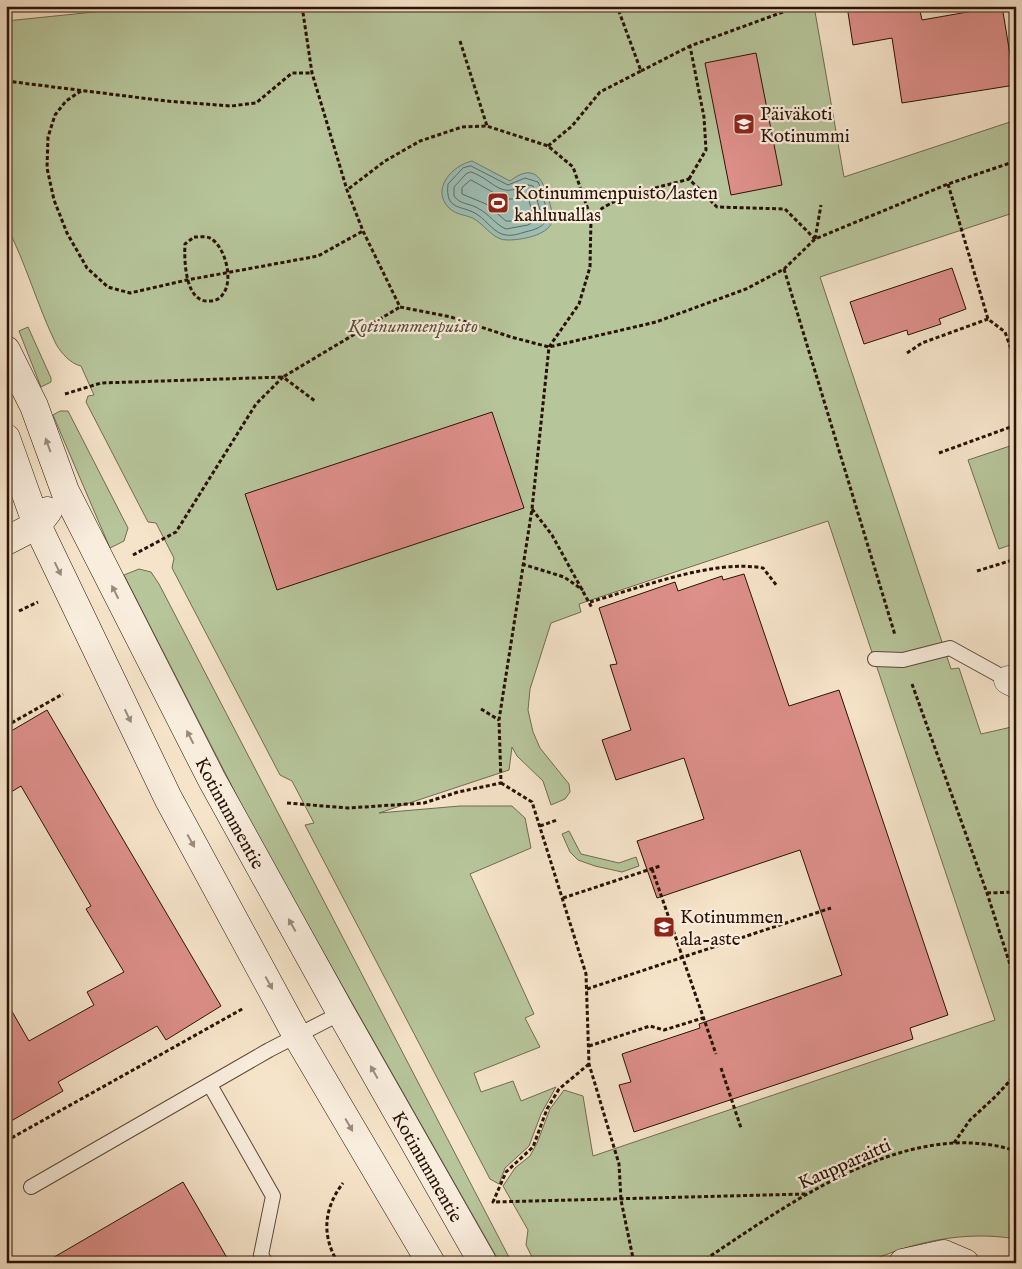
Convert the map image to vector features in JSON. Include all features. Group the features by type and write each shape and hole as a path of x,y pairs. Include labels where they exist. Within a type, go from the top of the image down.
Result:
{"main road":[{"name":"Kotinummentie","path":"6,350 34,406 65,491 208,771 341,1013 483,1263"},
{"path":"6,438 14,493 37,526 168,798 297,1036 431,1263"},
{"path":"14,493 65,491"},
{"path":"6,541 37,526 65,491"},
{"path":"903,1263 944,1254 965,1263"}],"lane":[{"path":"875,659 903,660 950,648 1012,682"},
{"path":"31,1187 341,1013"},
{"path":"210,1085 272,1196 261,1254 266,1263"}],"path":[{"path":"302,6 312,73 347,190 363,231 400,307"},
{"path":"617,6 641,71"},
{"path":"1013,6 1016,11"},
{"path":"548,146 572,126 600,92 690,46 783,12"},
{"path":"460,41 487,126"},
{"path":"592,218 598,209 641,192 689,179 706,150 704,117 690,46"},
{"path":"6,81 166,101 231,106 256,103 292,73 312,73"},
{"path":"81,91 66,101 55,115 48,137 47,168 54,200 67,233 87,268 108,287 130,293 227,272 318,256 363,231"},
{"path":"347,190 385,161 420,141 462,127 487,126 548,146 574,167 592,218 590,267 580,304 549,347 532,509 499,720 501,783"},
{"path":"149,547 176,532 256,404 283,377 400,307 451,317 511,338 549,347 656,322 746,289 784,269 815,240 948,184 1016,161"},
{"path":"689,179 718,207 785,209 815,240"},
{"path":"948,184 988,319 1006,332 1016,363"},
{"path":"815,240 821,205"},
{"path":"208,237 217,243 227,272 224,294 216,300 207,302 197,297 187,280 185,244 194,238 208,237"},
{"path":"784,269 903,660 1016,983"},
{"path":"907,353 922,343 988,319"},
{"path":"69,392 101,383 283,377 315,401"},
{"path":"939,452 1016,425"},
{"path":"1010,427 1016,442"},
{"path":"532,509 552,536 592,608"},
{"path":"977,571 1016,559"},
{"path":"522,564 564,577 584,591"},
{"path":"590,602 702,570 747,565 763,568 777,586"},
{"path":"6,726 63,694"},
{"path":"481,709 499,720"},
{"path":"288,803 348,808 424,803 458,792 501,783 532,802 586,974 590,1064 619,1164 622,1200 634,1263"},
{"path":"540,826 557,820"},
{"path":"562,898 660,866"},
{"path":"652,869 716,1054"},
{"path":"986,893 1016,892"},
{"path":"587,989 831,908"},
{"path":"6,1141 244,1008"},
{"path":"589,1046 650,1026 664,1030 703,1018"},
{"path":"590,1064 560,1089 547,1109 533,1147 506,1172 493,1202 806,1194"},
{"path":"721,1068 741,1128"},
{"path":"954,1143 970,1120 1016,1074"},
{"name":"Kaupparaitti","path":"700,1263 806,1194 888,1156 923,1147 954,1143 1006,1148 1016,1151"},
{"path":"338,1263 333,1255 328,1237 326,1218 332,1198 343,1183"}],"green space":[{"name":"Kotinummenpuisto","path":"153,6 814,6 844,177 1016,120 1016,212 820,277 951,669 959,668 981,734 1016,726 1016,1239 978,1236 939,1240 902,1249 866,1263 535,1263 526,1245 528,1230 503,1186 515,1168 530,1156 550,1109 564,1090 583,1096 593,1156 995,1020 828,521 579,604 581,612 551,623 530,689 528,710 533,732 540,748 569,784 570,792 565,799 551,805 543,781 517,756 512,747 509,770 379,813 460,806 512,806 525,818 531,848 470,874 534,1014 525,1018 540,1047 474,1073 481,1092 513,1081 521,1101 556,1087 541,1114 529,1146 505,1168 499,1184 490,1179 305,825 314,823 292,781 280,775 172,568 174,558 156,523 148,522 86,402 88,396 94,395 81,366 67,358 56,344 20,254 6,225 6,21"},
{"path":"28,327 51,378 51,382 41,387 19,331"},
{"path":"60,411 68,411 128,528 124,541 110,548 53,415"},
{"path":"1016,444 1016,543 999,549 968,460"},
{"path":"139,569 151,572 159,584 512,1263 500,1263 260,841 124,575"},
{"path":"569,831 581,854 619,863 636,857 639,866 622,872 578,860 570,852 562,834"}],"water":[{"name":"Kotinummenpuisto/lasten kahluuallas","path":"472,161 510,181 525,173 536,175 543,184 549,199 553,216 549,227 545,231 533,236 503,240 495,236 476,220 449,208 444,201 442,193 446,179 458,167"}],"building":[{"path":"847,6 919,6 922,20 1002,6 1015,85 902,103 892,38 853,45"},
{"name":"Päiväkoti Kotinummi","path":"756,53 782,185 731,195 705,63"},
{"path":"952,268 966,309 939,319 941,324 908,335 907,330 864,344 850,302"},
{"path":"492,412 524,508 277,590 245,494"},
{"path":"744,574 789,706 839,690 948,1015 910,1028 913,1039 634,1132 619,1085 631,1082 622,1054 700,1028 699,1024 842,975 800,850 657,898 637,841 704,819 684,758 616,780 602,740 631,730 610,665 617,664 599,608 675,582 678,591 722,576 723,580"},
{"path":"47,710 221,1006 166,1040 157,1026 58,1082 63,1091 6,1124 6,1001 29,1041 94,1005 87,992 124,972 86,909 91,906 21,786 6,795 6,734"},
{"path":"183,1182 230,1263 44,1263"}],"place":[{"name":"Päiväkoti Kotinummi","path":"744,124"},
{"name":"Kotinummenpuisto/lasten kahluuallas","path":"498,203"},
{"name":"Kotinummen ala-aste","path":"664,927"}]}
